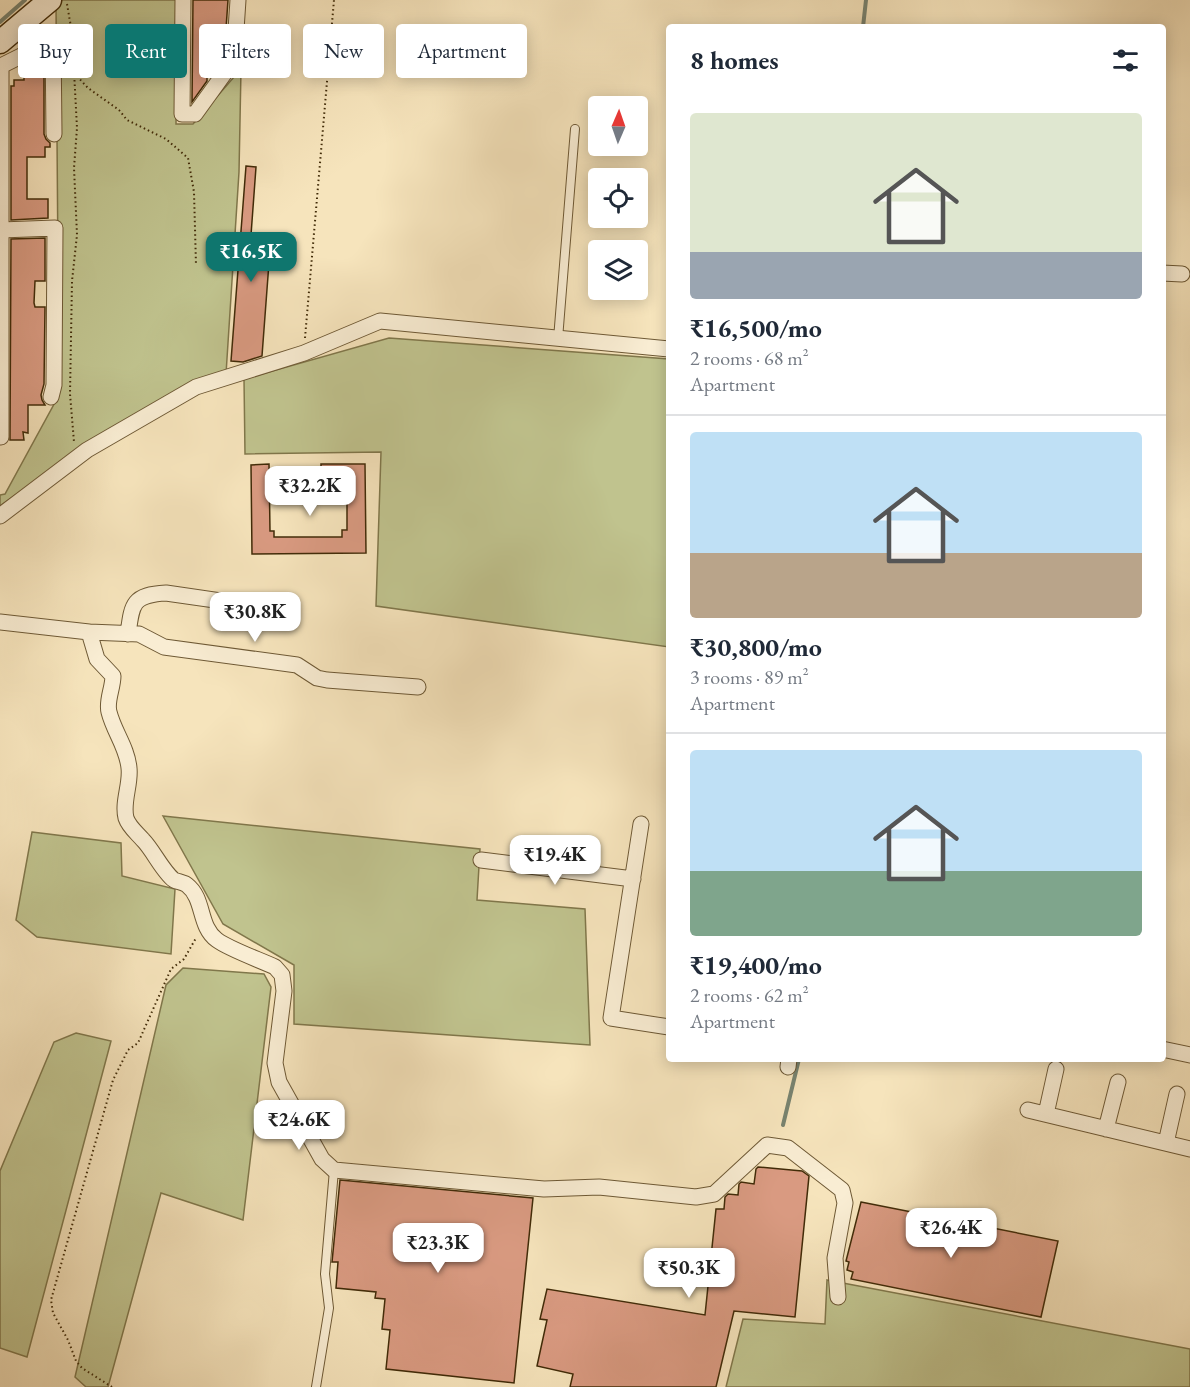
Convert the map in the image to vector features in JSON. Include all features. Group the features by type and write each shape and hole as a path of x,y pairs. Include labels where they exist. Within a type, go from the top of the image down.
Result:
{"street":[{"path":"22,24 50,0"},
{"path":"183,0 182,114 195,114 234,60 238,0"},
{"path":"0,42 18,28"},
{"path":"1,437 1,66 18,58"},
{"path":"53,78 54,134"},
{"path":"1,230 55,228 54,385 51,397"},
{"path":"1166,273 1182,274"},
{"path":"0,516 87,450 196,387 304,353 380,321 666,349"},
{"path":"128,634 131,610 137,601 151,594 166,593 284,610"},
{"path":"0,622 89,632 139,634 164,646 297,665 317,678 327,680 418,687"},
{"path":"89,632 97,659 113,676 108,705 109,713 126,752 129,767 130,782 126,800 126,817 131,828 143,839 173,879 187,885 200,903 204,925 217,940 275,967 282,975 284,991 275,1063 279,1082 322,1159 334,1170 544,1189 599,1187 696,1197 714,1194 767,1145 788,1148 842,1190 846,1203 835,1258 838,1297"},
{"path":"641,824 611,1018 666,1027"},
{"path":"481,860 633,879"},
{"path":"1166,1050 1190,1055"},
{"path":"1046,1114 1056,1069"},
{"path":"1107,1129 1118,1082"},
{"path":"1166,1143 1177,1094"},
{"path":"1028,1110 1190,1149"}],"lane":[{"path":"558,339 575,129"},
{"path":"316,1387 329,1308 325,1274 334,1170"}],"path":[{"path":"66,0 70,24"},
{"path":"304,353 334,0"},
{"path":"74,78 77,128 74,168 77,235 72,281 70,394 75,459"},
{"path":"79,78 88,88 119,110 127,120 166,139 188,158 194,192 196,266"},
{"path":"112,1387 82,1368 76,1361 68,1340 53,1313 51,1300 117,1072 128,1050 138,1043 171,969 184,959 204,925"}],"green space":[{"path":"62,0 178,0 178,24 105,24 105,78 177,78 176,124 193,124 233,78 241,78 239,172 226,374 80,450 0,506 0,495 5,494 59,395 57,78 93,78 93,24 56,24 56,4"},
{"path":"389,338 666,359 666,647 376,606 381,452 245,454 244,379"},
{"path":"163,816 480,849 477,900 585,909 590,1045 294,1024 294,965 223,924"},
{"path":"32,832 121,843 122,876 175,889 171,954 37,937 16,920"},
{"path":"183,968 264,974 271,987 243,1220 161,1193 108,1387 86,1387 75,1377 166,985"},
{"path":"76,1033 111,1041 27,1357 0,1348 0,1171 54,1042"},
{"path":"827,1280 1190,1349 1190,1387 726,1387 743,1319 825,1324"}],"building":[{"path":"193,0 228,0 226,24 199,24 199,78 207,78 207,81 192,102"},
{"path":"24,78 44,78 44,134 50,147 45,147 45,157 27,157 27,199 48,199 48,218 11,220 11,86 14,86 14,80 24,80"},
{"path":"246,166 256,167 251,235 271,236 262,356 243,362 231,361"},
{"path":"45,238 45,281 35,281 34,303 35,307 45,307 44,384 41,395 45,405 28,405 28,433 23,432 24,440 10,440 11,239"},
{"path":"269,464 270,531 274,531 274,537 342,537 342,530 347,530 347,474 321,474 321,464 365,464 366,553 252,554 251,465"},
{"path":"758,1167 802,1171 809,1176 795,1317 734,1311 716,1387 570,1387 573,1374 537,1366 547,1320 540,1319 547,1289 705,1315 716,1209 724,1209 725,1197 728,1194 738,1195 741,1182 754,1184"},
{"path":"340,1180 533,1198 514,1383 386,1369 390,1330 382,1329 385,1299 375,1298 376,1292 336,1288 338,1262 332,1262"},
{"path":"861,1202 1058,1241 1041,1317 851,1279 853,1272 847,1270 849,1262 846,1261"}],"waterway":[{"path":"0,22 25,0"},
{"path":"863,24 866,0"},
{"path":"783,1125 798,1062"}]}
